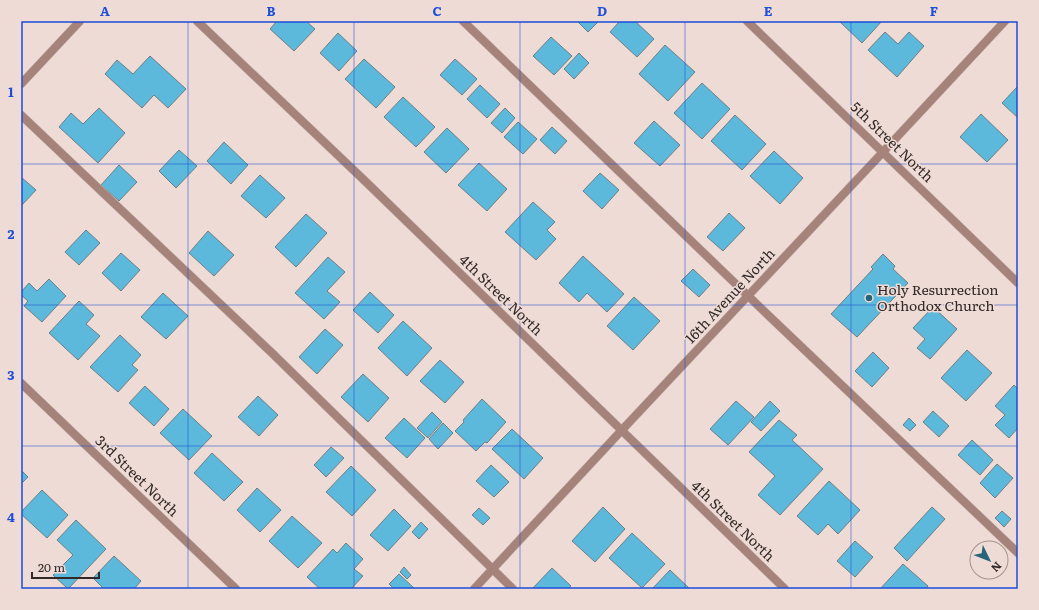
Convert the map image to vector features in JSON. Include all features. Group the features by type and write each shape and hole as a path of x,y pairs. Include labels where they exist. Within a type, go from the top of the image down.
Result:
{"street":[{"path":"21,84 80,21"},
{"name":"4th Street North","path":"197,21 785,589"},
{"path":"463,21 1018,553"},
{"name":"5th Street North","path":"747,21 1018,283"},
{"name":"16th Avenue North","path":"474,589 1005,21"},
{"path":"21,115 272,353 513,589"},
{"name":"3rd Street North","path":"21,383 236,589"}],"building":[{"path":"277,21 306,21 315,29 294,51 270,29"},
{"path":"577,21 599,21 588,32"},
{"path":"620,21 635,21 654,39 637,57 610,32"},
{"path":"839,21 882,21 862,43"},
{"path":"885,32 898,44 909,32 924,46 897,77 868,50"},
{"path":"338,33 357,51 339,71 320,53"},
{"path":"551,37 572,56 554,75 533,56"},
{"path":"665,45 695,72 668,101 639,74"},
{"path":"579,53 589,63 574,79 564,69"},
{"path":"150,56 186,89 168,108 154,95 142,108 105,74 117,60 133,74"},
{"path":"364,59 395,87 376,108 345,79"},
{"path":"455,59 477,79 462,95 440,75"},
{"path":"702,83 730,109 702,139 674,113"},
{"path":"480,85 500,104 487,118 467,99"},
{"path":"1018,86 1018,118 1002,103"},
{"path":"403,97 435,127 416,147 384,117"},
{"path":"99,108 125,133 98,163 59,127 71,113 83,124"},
{"path":"505,108 515,118 502,133 491,123"},
{"path":"981,114 1008,140 987,162 960,137"},
{"path":"735,115 766,144 742,170 711,141"},
{"path":"654,121 680,145 660,166 634,143"},
{"path":"518,122 537,139 523,154 504,137"},
{"path":"552,127 567,141 555,154 540,140"},
{"path":"447,128 469,149 446,173 424,152"},
{"path":"224,142 248,165 231,184 207,161"},
{"path":"179,150 197,166 176,188 159,171"},
{"path":"774,151 803,178 780,204 750,176"},
{"path":"479,163 507,189 487,211 458,185"},
{"path":"119,165 137,182 119,201 101,185"},
{"path":"600,173 619,190 602,209 583,191"},
{"path":"260,175 285,198 266,218 241,196"},
{"path":"21,177 36,190 21,206"},
{"path":"533,202 555,222 547,230 556,239 536,260 505,232"},
{"path":"729,213 745,228 723,251 707,237"},
{"path":"306,214 327,233 296,267 275,247"},
{"path":"86,230 100,243 79,265 65,252"},
{"path":"208,231 234,255 214,276 189,253"},
{"path":"121,253 140,270 121,291 102,273"},
{"name":"Holy Resurrection Orthodox Church","path":"883,254 895,266 893,269 908,283 857,337 831,314 873,269 871,267"},
{"path":"583,256 624,294 607,312 587,293 579,302 559,283"},
{"path":"328,257 345,272 327,291 340,302 324,319 295,293"},
{"path":"693,269 710,285 699,297 681,281"},
{"path":"49,279 66,296 42,322 24,306 28,301 21,295 21,292 29,283 37,291"},
{"path":"370,292 394,315 378,333 353,310"},
{"path":"163,293 188,316 166,339 141,317"},
{"path":"634,297 660,321 633,350 607,326"},
{"path":"79,301 94,315 86,324 100,336 78,360 49,333"},
{"path":"933,307 957,329 930,359 917,348 925,339 913,328"},
{"path":"403,321 432,348 407,376 378,348"},
{"path":"325,329 343,345 317,374 299,357"},
{"path":"120,335 141,355 132,365 138,370 118,392 90,367"},
{"path":"967,350 992,373 966,401 941,378"},
{"path":"873,352 889,368 872,387 855,371"},
{"path":"440,360 464,382 445,403 420,381"},
{"path":"363,374 389,398 368,422 341,397"},
{"path":"1014,385 1018,389 1018,428 1009,438 995,425 1005,415 995,406"},
{"path":"145,386 169,409 154,426 129,403"},
{"path":"258,396 278,415 259,436 238,417"},
{"path":"482,399 506,422 487,443 485,442 476,451 455,431"},
{"path":"736,401 754,417 728,445 710,429"},
{"path":"770,401 780,411 761,431 751,422"},
{"path":"183,409 212,436 189,460 160,433"},
{"path":"933,411 949,426 939,437 923,422"},
{"path":"432,412 442,422 428,438 417,428"},
{"path":"404,418 425,438 407,458 385,438"},
{"path":"909,418 916,425 910,431 903,425"},
{"path":"779,420 797,435 792,440 823,469 780,515 758,495 775,476 749,452"},
{"path":"443,423 453,433 438,449 429,439"},
{"path":"512,429 543,458 524,479 492,449"},
{"path":"972,440 993,460 980,475 958,455"},
{"path":"331,447 344,458 326,477 314,465"},
{"path":"212,453 243,482 224,501 194,473"},
{"path":"997,464 1013,478 995,498 980,483"},
{"path":"491,465 509,482 494,497 476,481"},
{"path":"351,466 376,490 352,516 326,492"},
{"path":"21,470 28,477 21,484"},
{"path":"829,481 860,510 838,534 828,524 818,535 797,516"},
{"path":"257,488 281,510 260,532 237,510"},
{"path":"42,490 68,515 47,538 21,514 21,512"},
{"path":"603,507 625,529 595,562 572,541"},
{"path":"932,507 945,519 907,561 894,548"},
{"path":"479,508 490,518 483,525 472,515"},
{"path":"394,509 411,526 388,551 370,535"},
{"path":"1002,511 1011,519 1004,527 995,518"},
{"path":"292,516 322,543 298,568 269,541"},
{"path":"76,520 106,549 68,589 53,575 73,555 57,540"},
{"path":"421,522 428,529 419,539 412,532"},
{"path":"632,533 665,564 642,588 609,558"},
{"path":"855,541 873,557 855,577 837,561"},
{"path":"346,543 363,559 354,569 363,576 351,589 320,589 307,577 333,549 337,553"},
{"path":"114,556 141,581 134,589 104,589 93,578"},
{"path":"903,564 928,586 926,589 880,589"},
{"path":"404,567 411,575 407,579 400,572"},
{"path":"552,568 571,586 568,589 532,589"},
{"path":"670,570 690,589 652,589"},
{"path":"399,574 415,589 394,589 389,584"}],"place":[{"name":"Holy Resurrection Orthodox Church","path":"869,298"}]}
